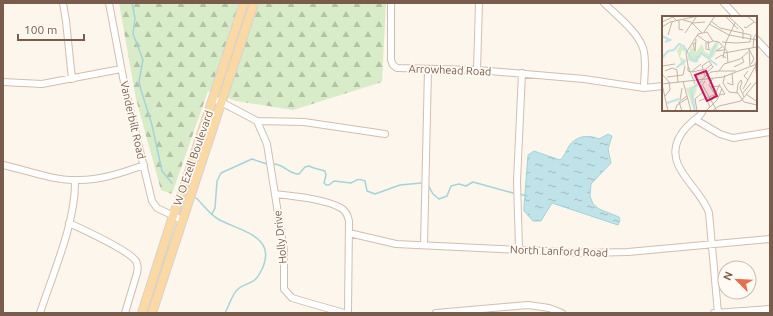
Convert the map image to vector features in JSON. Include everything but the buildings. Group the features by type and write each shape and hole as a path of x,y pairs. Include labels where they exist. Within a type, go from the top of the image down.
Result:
{"main road":[{"name":"W O Ezell Boulevard","path":"142,313 244,3"},
{"name":"W O Ezell Boulevard","path":"152,313 254,3"}],"street":[{"path":"63,3 72,79"},
{"name":"Vanderbilt Road","path":"109,3 121,69 153,204 157,208 182,220"},
{"name":"Arrowhead Road","path":"391,3 392,63 397,68 522,73 584,78 644,88 662,86"},
{"path":"477,70 479,3"},
{"path":"604,3 641,45 644,55 644,88"},
{"path":"724,3 736,16"},
{"path":"757,40 770,54"},
{"path":"3,82 42,84 121,69"},
{"path":"424,245 428,69"},
{"path":"519,250 516,192 522,73"},
{"path":"212,100 221,102 257,121 304,122 385,134"},
{"path":"702,111 696,120 692,121 682,133 675,148 675,155 680,168 708,208 713,244 718,313"},
{"path":"696,120 720,134 733,138 770,132"},
{"name":"Holly Drive","path":"257,121 267,144 284,251 283,286 286,293 295,299 344,313"},
{"path":"3,166 74,180 105,177 144,165"},
{"path":"40,313 69,223 74,198 74,180"},
{"path":"275,194 306,199 340,208 348,217 348,313"},
{"path":"69,223 135,260 138,269 125,313"},
{"name":"North Lanford Road","path":"349,233 389,244 607,253 770,239"},
{"path":"436,313 517,310 538,306 562,313"},
{"path":"714,313 770,309"}],"green space":[{"path":"119,3 386,3 382,82 293,110 236,101 208,91 172,194 161,190 136,99"}],"water":[{"path":"608,134 612,136 608,149 611,163 591,184 590,196 593,204 599,209 619,217 620,220 618,225 552,203 541,221 533,221 524,211 528,155 534,151 560,160 575,140 587,136 599,139"}],"waterway":[{"path":"132,3 135,18 133,34 143,60 139,81 152,125 162,171 172,183"},
{"path":"212,214 215,208 217,181 221,173 252,159 267,164"},
{"path":"274,164 277,164 295,174 299,174 305,167 309,166 325,171 326,175 324,183 326,185 329,185 334,181 351,183 358,180 363,180 365,181 367,191 375,194 400,185 421,183"},
{"path":"428,185 433,194 439,199 447,196 451,186 459,184 466,186 473,182 513,193"},
{"path":"520,194 527,196"},
{"path":"196,198 218,219 255,237 261,243 265,251 265,261 258,277 236,291 225,313"}]}
